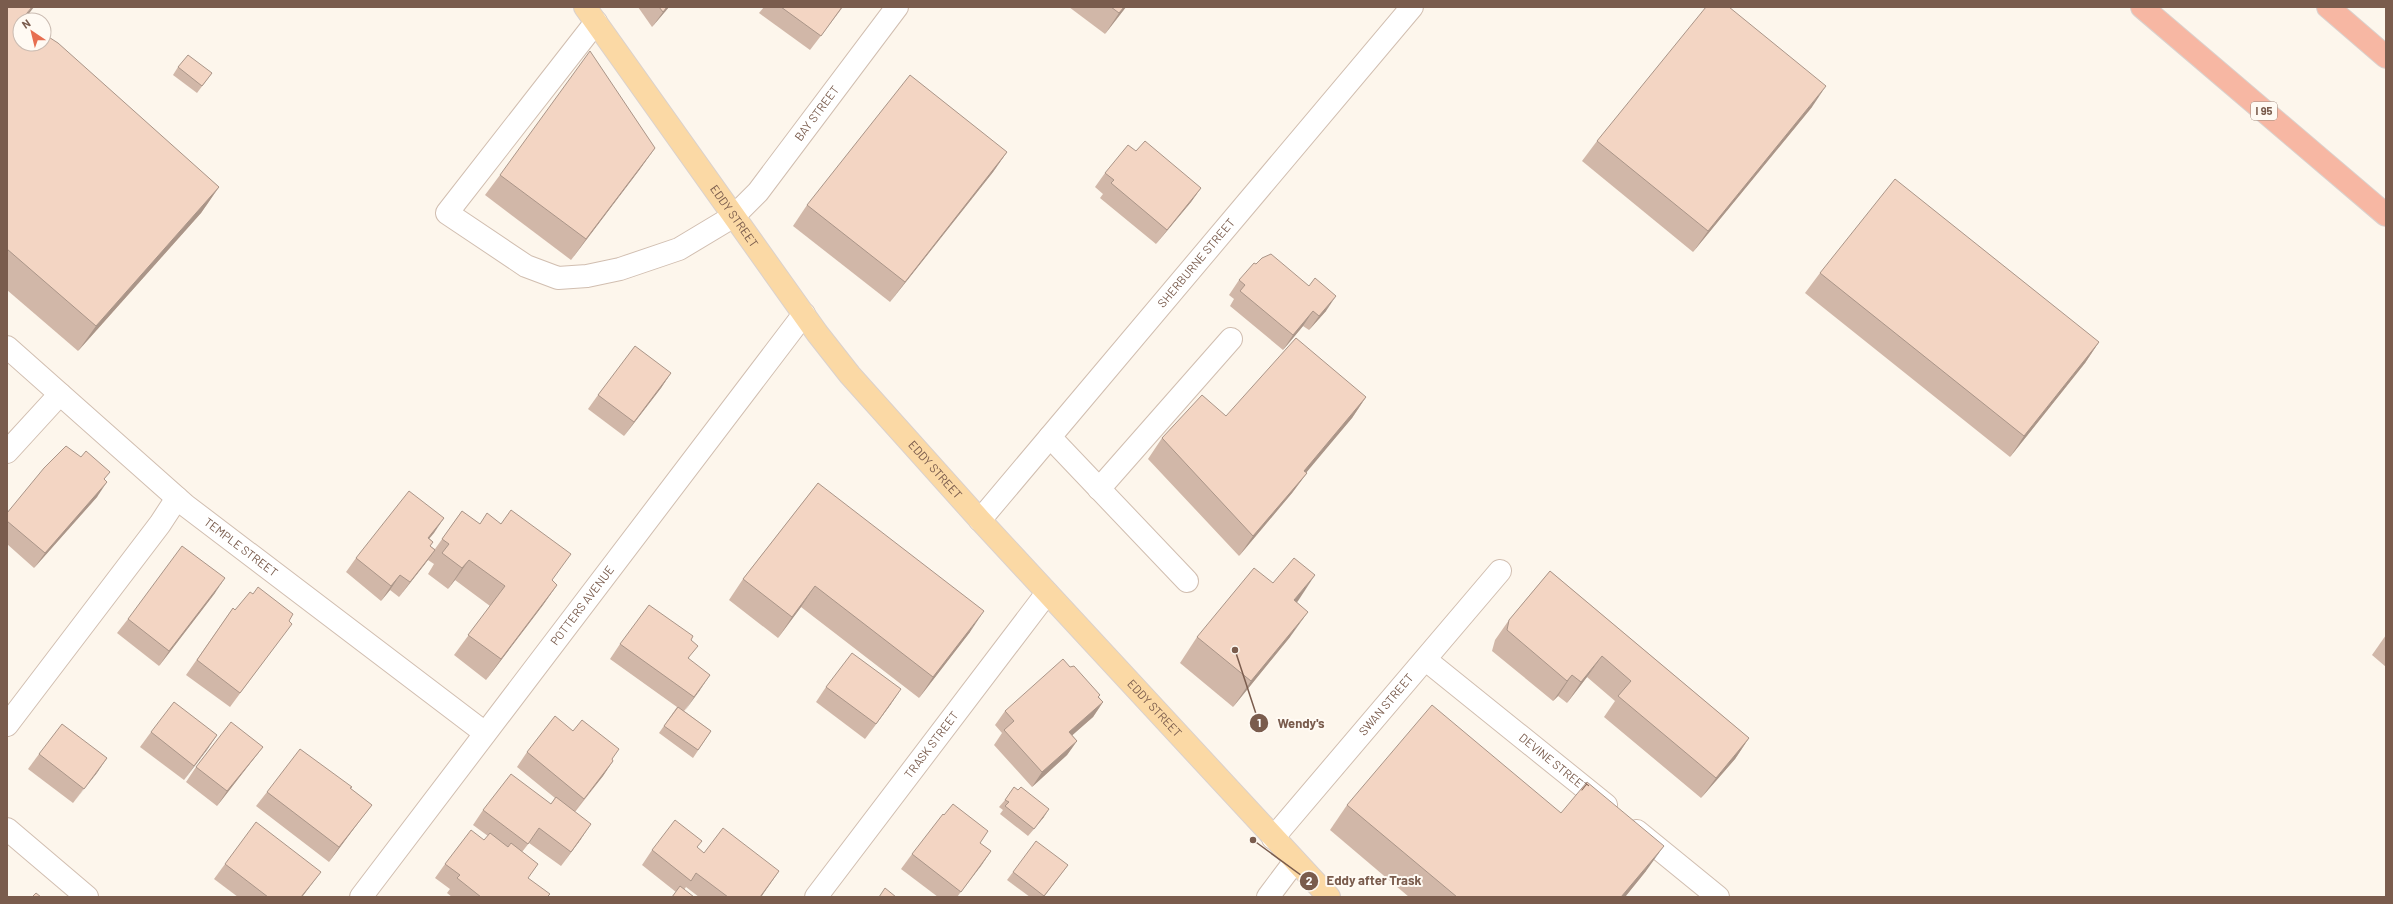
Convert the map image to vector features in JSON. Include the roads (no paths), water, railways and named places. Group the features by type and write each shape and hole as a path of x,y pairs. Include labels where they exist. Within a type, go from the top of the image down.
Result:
{"highway":[{"name":"I 95","path":"2142,7 2386,215"},
{"path":"2328,7 2386,57"}],"main road":[{"name":"EDDY STREET","path":"590,15 804,314 850,375 980,520 1329,897"}],"street":[{"name":"BAY STREET","path":"590,15 447,213 526,266 558,278 587,276 620,269 679,249 734,216 761,188 897,7"},
{"name":"SHERBURNE STREET","path":"980,520 1412,7"},
{"name":"POTTERS AVENUE","path":"361,897 804,314"},
{"path":"1099,489 1231,339"},
{"name":"TEMPLE STREET","path":"7,347 177,498 485,733"},
{"path":"7,452 60,394"},
{"path":"1050,438 1186,581"},
{"path":"7,725 160,524 177,498"},
{"name":"SWAN STREET","path":"1273,838 1426,660 1500,571"},
{"name":"TRASK STREET","path":"816,897 1047,593"},
{"name":"DEVINE STREET","path":"1426,660 1718,897"},
{"path":"7,829 87,897"},
{"path":"1268,897 1295,861"}],"place":[{"name":"Wendy's","path":"1235,650"},
{"name":"Eddy after Trask","path":"1253,840"}]}
